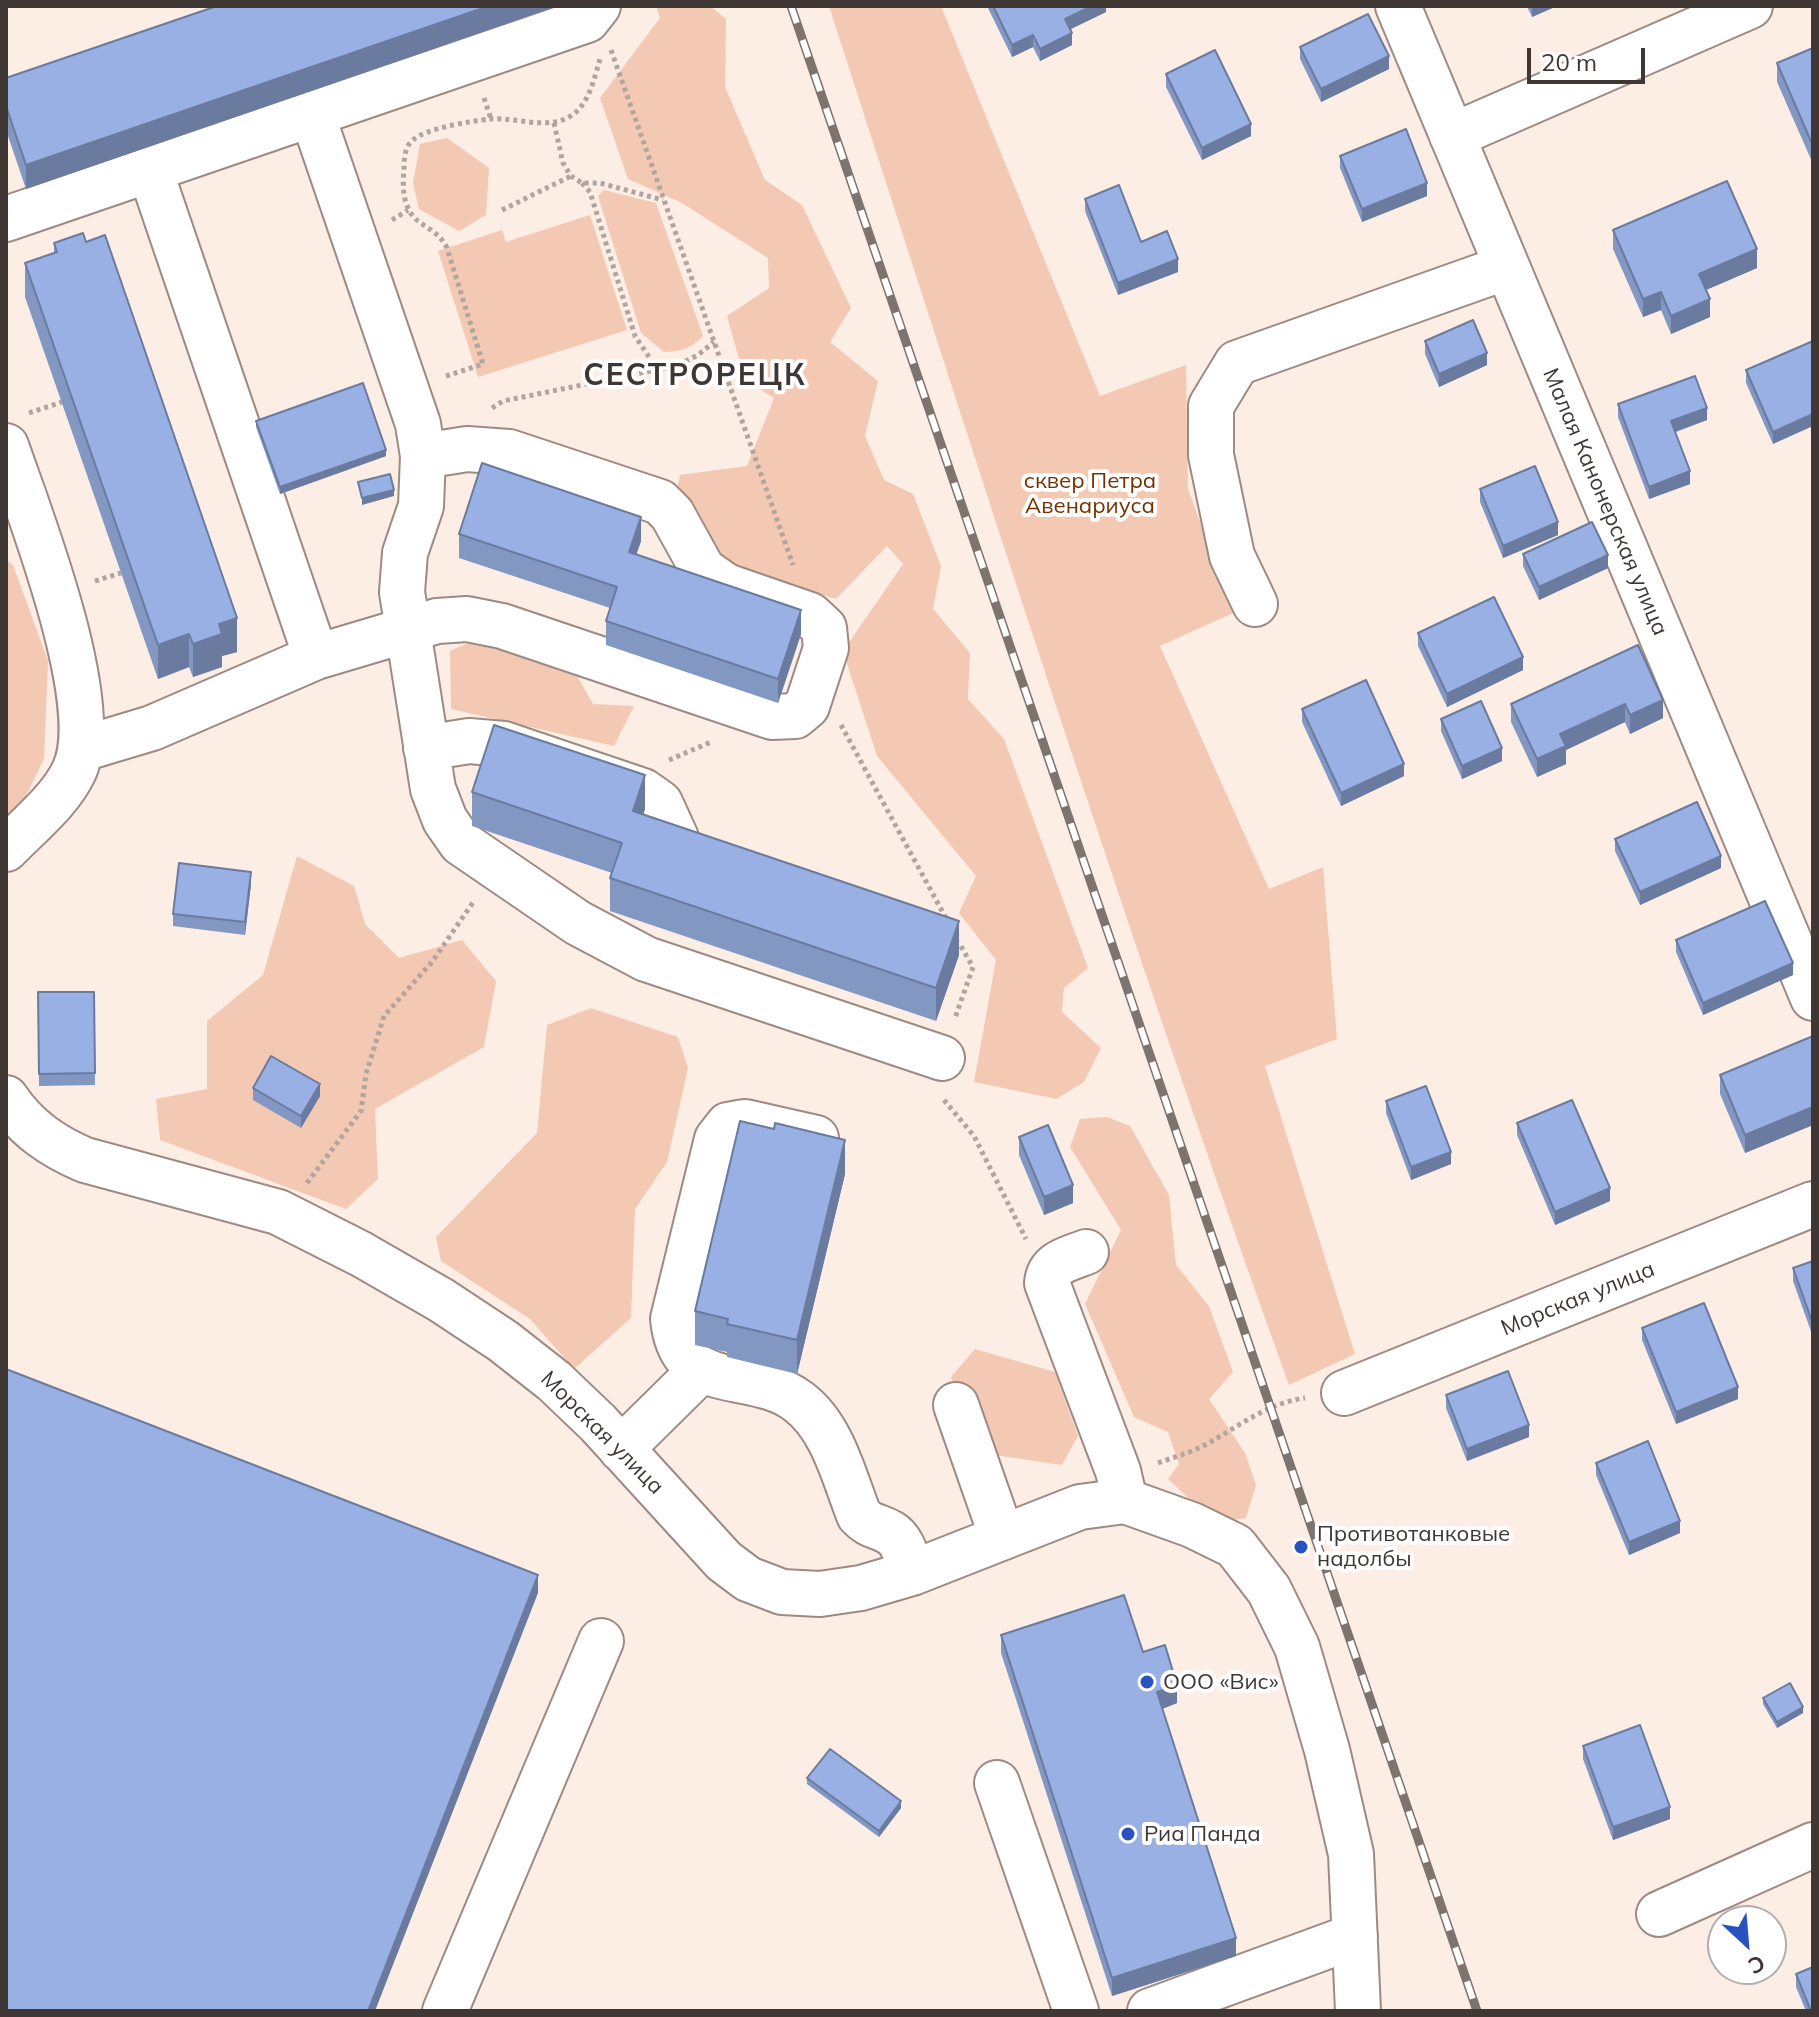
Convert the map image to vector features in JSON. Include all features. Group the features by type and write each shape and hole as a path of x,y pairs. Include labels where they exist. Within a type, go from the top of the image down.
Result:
{"street":[{"path":"9,216 587,20 598,6"},
{"name":"Малая Канонерская улица","path":"1398,6 1813,998"},
{"path":"1452,136 1750,6"},
{"path":"312,114 418,424 423,456 421,506 405,553 402,592 433,789 445,820 461,843 578,923 646,959 942,1058"},
{"path":"150,170 316,657"},
{"path":"1255,604 1232,556 1211,455 1211,406 1237,363 1507,267"},
{"path":"6,849 54,799 74,773 82,749 77,688 58,595 13,431"},
{"path":"82,749 152,728 316,657 437,621 467,619 502,626 772,717 795,716 807,706 826,648 824,628 810,615 726,586 703,570 672,514 660,502 509,452 467,449 423,456"},
{"path":"426,748 469,741 504,744 616,781 643,791 660,803 676,838"},
{"name":"Морская улица","path":"6,1098 28,1125 56,1148 278,1212 361,1254 441,1300 503,1341 554,1381 724,1561 748,1579 782,1592 820,1594 861,1588 912,1573 1080,1507 1125,1501"},
{"path":"816,1138 745,1122 728,1125 717,1139 673,1319 675,1339 684,1358 701,1370 779,1389 802,1403 827,1432 859,1515 868,1525 890,1532 900,1541 912,1573"},
{"name":"Морская улица","path":"1344,1393 1813,1204"},
{"path":"1086,1252 1053,1265 1047,1283 1118,1471 1125,1501 1192,1525 1235,1546 1269,1590 1297,1647 1327,1750 1351,1854 1358,2011"},
{"path":"621,1449 701,1370"},
{"path":"956,1405 1002,1537"},
{"path":"445,2011 601,1641"},
{"path":"997,1783 1076,2011"},
{"path":"1659,1914 1813,1845"},
{"path":"1150,2011 1355,1936"}],"path":[{"path":"475,366 483,364 447,248 431,227 417,222 408,210 403,188 404,156 412,140 428,132 491,119 554,123 572,115 587,98 607,39 810,615"},
{"path":"554,123 563,163 571,176 590,192 635,336 657,369"},
{"path":"502,210 571,176"},
{"path":"582,183 600,183 664,200"},
{"path":"467,449 476,418 503,401 676,366 698,355 714,342"},
{"path":"13,431 62,402"},
{"path":"816,678 973,967 933,1087 974,1136 1034,1255 1048,1273"},
{"path":"616,781 716,740"},
{"path":"278,1212 313,1177 361,1111 366,1074 384,1016 432,962 497,867"},
{"path":"945,938 959,943"},
{"path":"1125,1501 1144,1469 1203,1446 1289,1400 1344,1393"}],"green space":[{"path":"656,6 710,6 726,19 725,87 765,180 802,205 851,308 830,342 878,381 865,436 884,480 913,494 941,566 933,609 970,653 968,699 1004,739 1088,968 1064,988 1062,1012 1101,1048 1084,1082 1056,1099 974,1082 996,960 959,913 976,876 877,756 843,651 903,564 887,546 836,599 731,567 676,493 680,475 747,466 774,398 745,380 727,316 769,288 768,258 682,203 628,179 600,98 660,18"},
{"name":"сквер Петра Авенариуса","path":"829,6 941,6 1100,396 1186,365 1188,489 1233,613 1160,646 1269,889 1323,867 1337,1039 1265,1066 1355,1354 1289,1385 1111,870"},
{"path":"447,138 489,168 486,215 459,231 419,209 413,183 420,144"},
{"path":"604,190 656,203 703,336 690,346 664,352 641,333 598,196"},
{"path":"590,215 627,330 478,377 438,251 502,230 506,242"},
{"path":"6,560 13,565 48,661 44,759 19,810 6,821"},
{"path":"482,637 572,667 593,704 634,706 614,746 451,709 450,651"},
{"path":"297,856 354,886 365,924 399,958 462,940 496,981 484,1047 375,1109 378,1179 346,1209 160,1140 156,1099 207,1089 207,1021 263,975"},
{"path":"591,1008 678,1037 688,1068 667,1162 635,1209 631,1318 574,1369 530,1319 441,1261 436,1237 537,1133 547,1025"},
{"path":"1107,1117 1130,1126 1169,1195 1176,1265 1209,1306 1233,1372 1209,1399 1245,1453 1256,1485 1246,1518 1214,1522 1168,1479 1179,1464 1168,1432 1134,1417 1085,1304 1121,1230 1070,1147 1080,1119"},
{"path":"975,1349 1055,1372 1078,1436 1062,1465 981,1453 951,1377"}],"building":[{"path":"217,6 489,6 26,165 6,106 6,78"},
{"path":"993,6 1092,6 1065,19 1072,33 1040,49 1033,35 1012,45"},
{"path":"1368,14 1389,56 1321,89 1300,47"},
{"path":"1813,48 1813,146 1777,63"},
{"path":"1215,50 1251,124 1202,148 1166,74"},
{"path":"1406,129 1427,183 1362,209 1340,156"},
{"path":"1727,181 1757,249 1699,274 1710,299 1671,316 1661,292 1643,299 1613,230"},
{"path":"1119,185 1141,242 1167,231 1178,259 1118,283 1085,199"},
{"path":"83,233 86,242 105,235 237,618 219,624 222,634 193,644 189,634 158,645 25,263 57,252 54,243"},
{"path":"1473,320 1487,353 1439,374 1425,341"},
{"path":"1813,341 1813,414 1773,432 1746,370"},
{"path":"1695,376 1707,408 1671,421 1690,471 1649,487 1618,404"},
{"path":"363,383 386,450 280,487 256,421"},
{"path":"482,463 641,517 629,552 801,610 778,679 606,621 617,587 459,534"},
{"path":"1535,466 1558,522 1503,546 1480,489"},
{"path":"390,474 394,490 362,498 358,482"},
{"path":"1592,522 1608,555 1539,587 1523,554"},
{"path":"1494,597 1523,657 1447,694 1418,633"},
{"path":"1638,645 1663,700 1630,715 1625,704 1560,734 1566,746 1537,759 1511,704"},
{"path":"1366,680 1404,764 1341,793 1302,709"},
{"path":"1481,701 1502,748 1462,766 1441,719"},
{"path":"494,725 645,775 633,811 959,921 936,988 610,878 622,843 472,792"},
{"path":"1697,802 1721,856 1640,892 1615,839"},
{"path":"179,863 251,872 245,922 173,914"},
{"path":"1765,901 1793,963 1703,1003 1676,940"},
{"path":"38,992 94,992 95,1073 39,1074"},
{"path":"1813,1036 1813,1107 1745,1135 1720,1075"},
{"path":"271,1056 320,1084 301,1116 253,1088"},
{"path":"1426,1086 1451,1152 1411,1167 1386,1101"},
{"path":"1572,1100 1610,1188 1555,1212 1517,1123"},
{"path":"740,1121 774,1129 775,1123 845,1140 797,1340 727,1324 728,1319 695,1311"},
{"path":"1048,1125 1073,1185 1044,1197 1019,1137"},
{"path":"1813,1261 1813,1324 1793,1268"},
{"path":"1704,1303 1738,1387 1676,1412 1642,1328"},
{"path":"6,1369 538,1575 368,2011 6,2011"},
{"path":"1508,1371 1529,1425 1467,1449 1446,1395"},
{"path":"1648,1441 1680,1521 1629,1542 1596,1463"},
{"name":"Риа Панда","path":"1124,1595 1143,1652 1165,1645 1177,1685 1157,1692 1236,1938 1112,1978 1001,1635"},
{"path":"1790,1683 1803,1707 1777,1722 1763,1698"},
{"path":"1640,1725 1670,1807 1613,1827 1583,1746"},
{"path":"830,1749 901,1801 879,1831 807,1778"},
{"path":"1813,1967 1813,2011 1811,2011 1796,1974"}],"railway":[{"path":"791,6 1477,2011"}],"place":[{"name":"Противотанковые надолбы","path":"1301,1547"},
{"name":"ООО «Вис»","path":"1147,1682"},
{"name":"Риа Панда","path":"1128,1834"}],"district":[{"name":"СЕСТРОРЕЦК","path":"695,376"}]}
